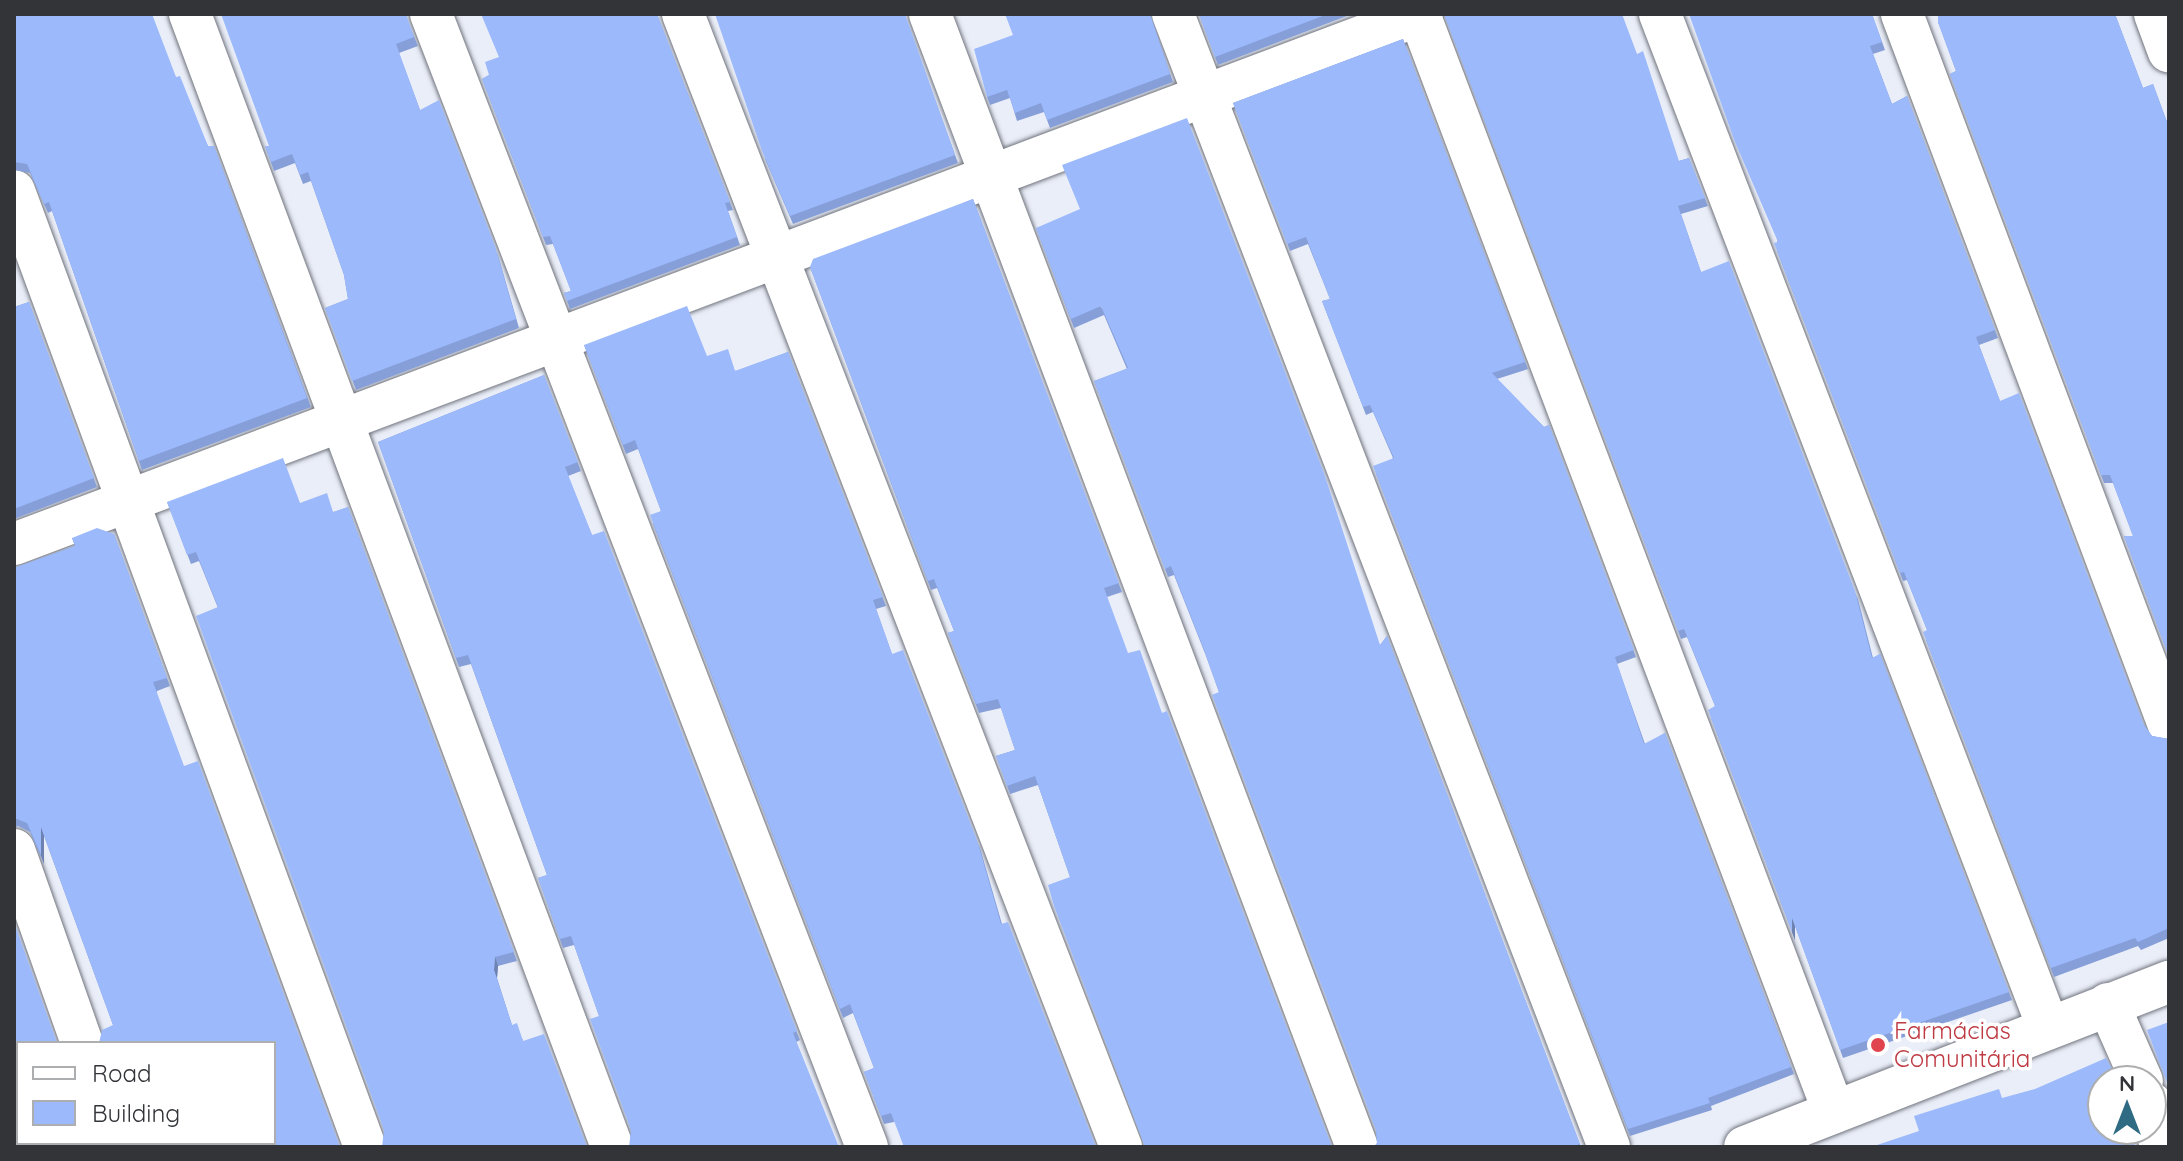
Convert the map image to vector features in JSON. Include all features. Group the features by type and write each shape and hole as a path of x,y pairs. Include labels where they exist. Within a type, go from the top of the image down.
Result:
{"street":[{"path":"190,14 612,1147"},
{"path":"431,14 553,341 867,1147"},
{"path":"683,14 1121,1147"},
{"path":"930,14 1357,1147"},
{"path":"1173,14 1202,97 1609,1147"},
{"path":"14,544 1420,14 1834,1112"},
{"path":"1660,14 2048,1027"},
{"path":"1902,14 2169,725"},
{"path":"2155,14 2169,52"},
{"path":"14,191 365,1147"},
{"path":"14,850 81,1041"},
{"path":"1745,1147 2169,982"},
{"path":"2108,1004 2135,1065"}],"building":[{"path":"14,14 152,14 176,77 180,76 208,146 214,146 307,398 139,461 49,202 44,204 27,164 14,162"},
{"path":"221,14 406,14 414,37 396,44 420,110 439,100 495,246 516,319 352,381 325,308 348,299 344,275 308,172 300,175 292,154 271,162 265,146 269,146"},
{"path":"481,14 657,14 730,202 725,203 737,237 567,301 564,293 571,291 550,236 543,237 482,79 489,75 485,62 499,57"},
{"path":"715,14 905,14 955,155 790,216 762,151"},
{"path":"1005,14 1150,14 1170,74 1047,120 1041,103 1015,113 1007,90 987,97 974,49 1013,35"},
{"path":"1199,14 1328,14 1215,57"},
{"path":"1444,14 1622,14 1637,54 1643,51 1679,161 1689,158 1705,198 1678,206 1701,272 1729,261 1855,591 1872,658 1880,654 2009,992 1840,1050 1792,918 1792,932 1708,710 1715,706 1684,629 1678,631"},
{"path":"1689,14 1872,14 1882,42 1870,46 1892,104 1907,96 1995,330 1976,337 2000,401 2019,393 2144,725 2152,736 2169,739 2169,928 2138,942 2135,938 2051,968 1923,632 1927,630 1904,572 1900,573 1774,243 1778,242 1735,142"},
{"path":"1938,14 2115,14 2143,88 2153,84 2169,121 2169,657 2124,536 2133,536 2110,475 2101,475 1950,74 1956,71 1938,22"},
{"path":"1403,39 1525,362 1492,373 1544,427 1549,425 1634,650 1615,657 1644,744 1665,733 1791,1067 1708,1098 1710,1103 1628,1129 1373,466 1394,458 1370,405 1363,407 1322,301 1330,299 1306,237 1287,244 1233,103"},
{"path":"1187,118 1324,473 1380,645 1387,636 1580,1144 1571,1147 1374,1147 1377,1143 1376,1130 1212,695 1219,692 1203,647 1171,566 1165,569 1094,381 1128,368 1101,306 1071,319 1036,228 1080,209 1062,165"},
{"path":"973,199 1119,583 1104,588 1128,653 1140,650 1162,713 1167,711 1332,1147 1145,1147 1054,906 1048,885 1070,877 1035,776 1007,786 996,756 1015,750 998,699 976,704 948,633 954,631 934,579 928,581 810,267 813,259"},
{"path":"29,302 94,478 14,509 14,307"},
{"path":"687,306 707,356 728,349 735,371 788,352 883,597 873,600 892,654 903,650 977,840 1001,924 1008,922 1096,1147 904,1147 891,1113 881,1116 864,1072 874,1068 850,1004 840,1009 650,515 661,511 635,440 623,445 584,345"},
{"path":"544,375 578,462 565,467 592,535 604,531 839,1147 629,1147 631,1130 590,1019 599,1016 571,936 560,939 538,878 547,875 468,655 456,658 378,442"},
{"path":"283,458 300,503 327,493 333,512 348,507 514,952 495,957 494,970 512,1025 517,1023 523,1041 544,1034 587,1147 382,1147 384,1130 196,616 218,607 196,552 187,555 167,502"},
{"path":"97,528 114,534 167,678 153,682 184,766 198,761 340,1147 153,1147 276,1145 276,1041 99,1041 102,1030 113,1025 41,827 41,855 27,823 14,818 14,568 75,546 72,538"},
{"path":"14,922 56,1041 16,1041 16,1145 94,1147 14,1147"},
{"path":"2169,1022 2169,1088 2167,1065 2160,1065 2147,1030"},
{"path":"2106,1058 2110,1065 2090,1065"},
{"path":"2087,1066 2087,1145 2138,1147 1871,1147 1919,1131 1914,1116 1999,1089 2002,1098 2035,1089"}],"place":[{"name":"Farmácias Comunitária","path":"1878,1045"}]}
